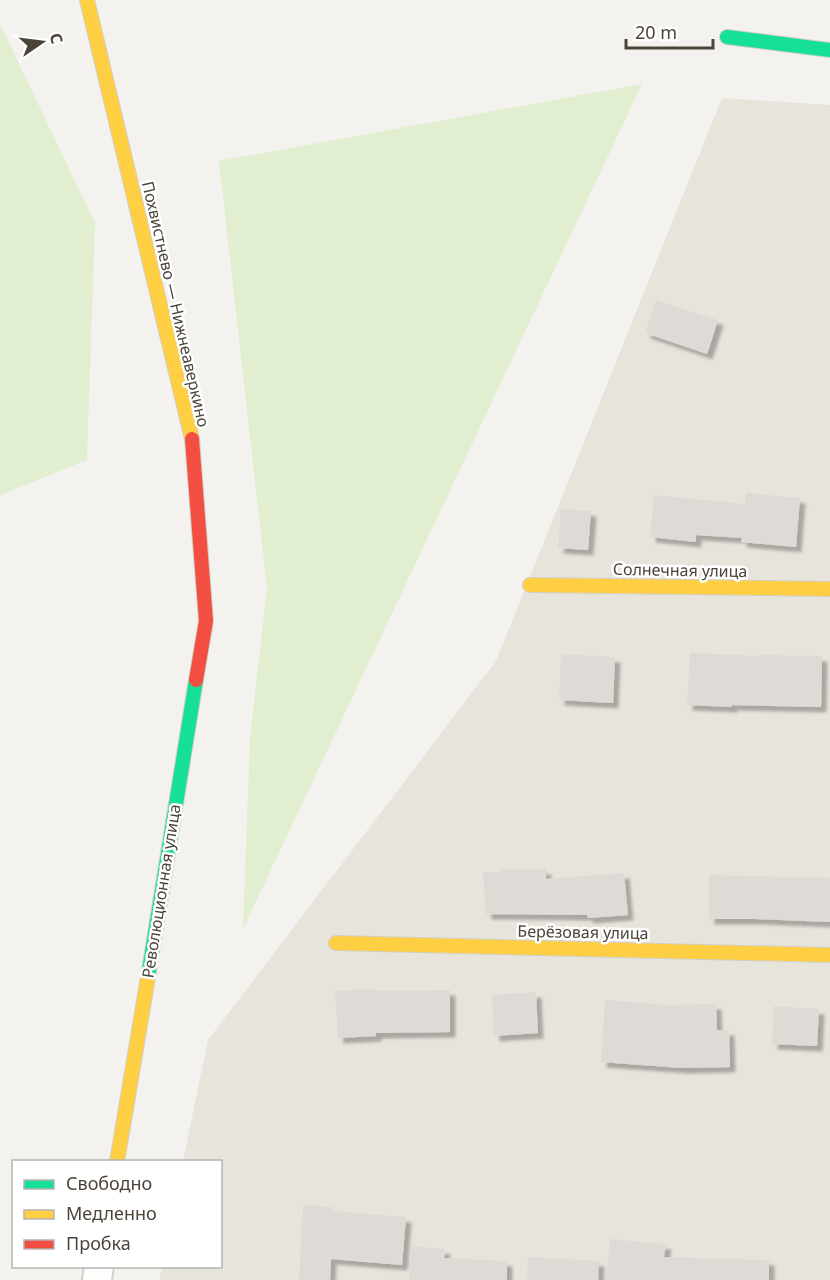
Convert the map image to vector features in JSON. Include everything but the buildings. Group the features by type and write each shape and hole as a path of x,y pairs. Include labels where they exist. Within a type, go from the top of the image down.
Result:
{"street":[{"name":"Похвистнево — Нижнеаверкино","path":"87,0 192,441 206,621"},
{"path":"727,37 830,50"},
{"name":"Солнечная улица","path":"530,585 830,589"},
{"name":"Революционная улица","path":"117,1160 206,621"},
{"name":"Берёзовая улица","path":"336,943 830,955"}],"shaded area":[{"path":"722,98 830,105 830,1280 159,1280 162,1268 222,1268 222,1160 183,1160 208,1040 496,661"}],"green space":[{"path":"0,24 95,223 87,460 0,495"},
{"path":"642,84 243,929 250,738 267,588 219,161"}],"traffic: fast":[{"path":"727,37 830,50"},
{"path":"148,977 196,680"}],"traffic: slow":[{"path":"87,0 192,439"},
{"path":"530,585 830,589"},
{"path":"336,943 830,955"},
{"path":"117,1160 148,977"}],"traffic: jam":[{"path":"192,439 206,621 196,680"}]}
